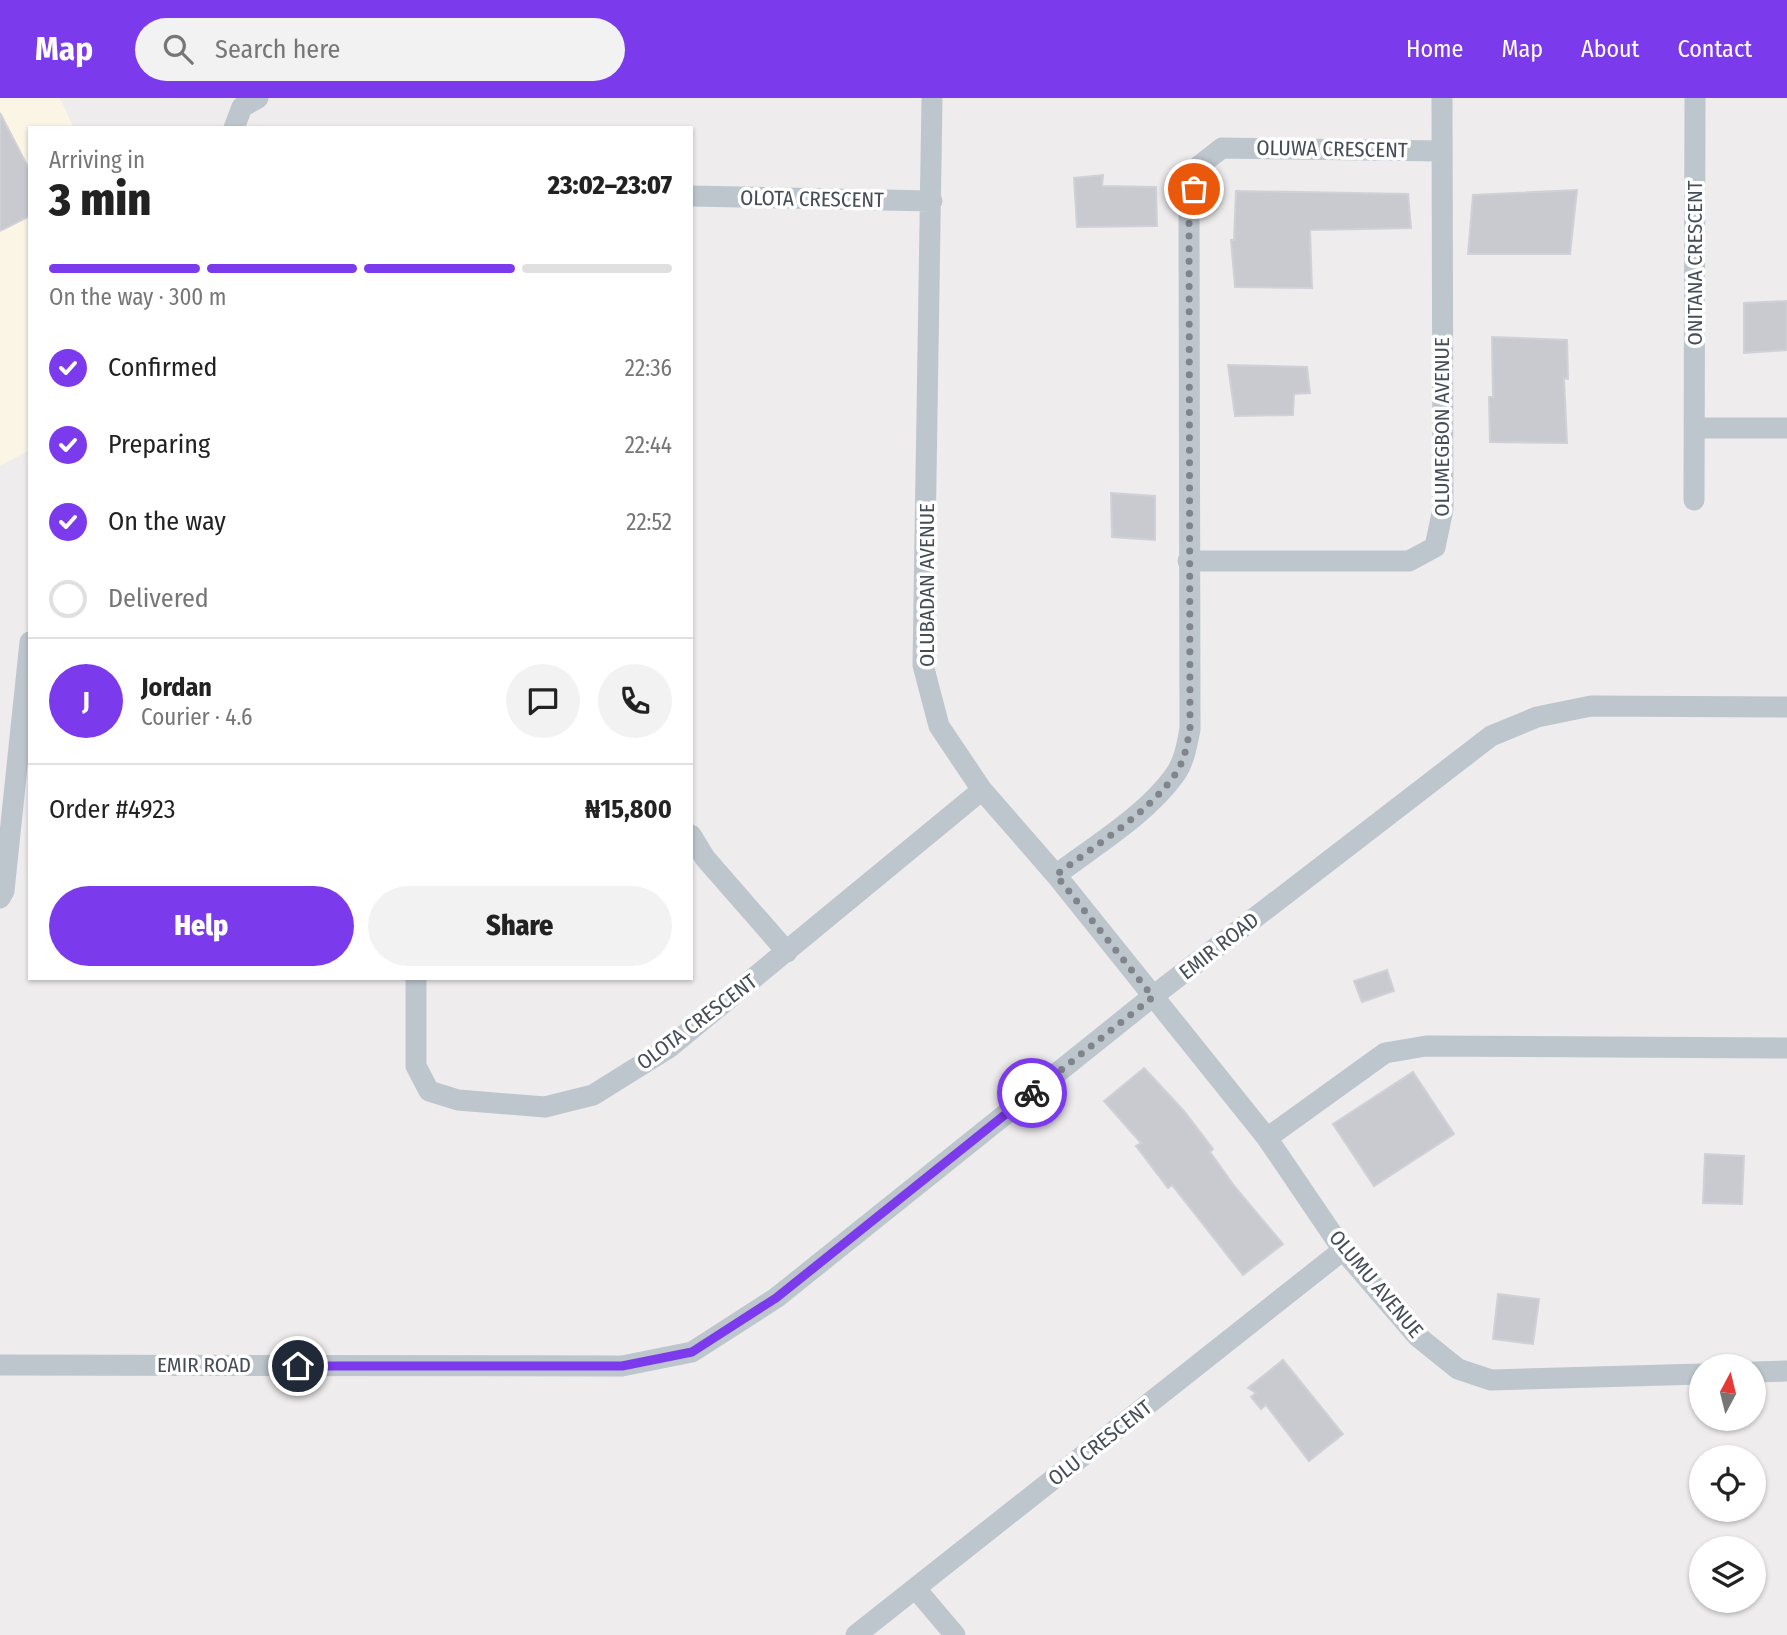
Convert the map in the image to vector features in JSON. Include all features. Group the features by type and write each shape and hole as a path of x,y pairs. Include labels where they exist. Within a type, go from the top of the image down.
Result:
{"street":[{"path":"235,126 242,107 258,98"},
{"name":"OLUBADAN AVENUE","path":"932,98 923,665 939,726 982,790 1056,875 1153,997"},
{"name":"OLUMEGBON AVENUE","path":"1188,561 1409,561 1435,547 1443,509 1442,98"},
{"name":"ONITANA CRESCENT","path":"1694,500 1695,98"},
{"name":"OLUWA CRESCENT","path":"1056,875 1130,819 1175,776 1185,754 1190,729 1189,212 1199,166 1222,148 1441,150"},
{"name":"OLOTA CRESCENT","path":"693,196 932,201"},
{"path":"1694,428 1787,428"},
{"path":"0,898 4,891 28,661"},
{"name":"EMIR ROAD","path":"0,1365 622,1366 692,1352 776,1298 1153,997 1491,736 1537,717 1591,706 1787,707"},
{"name":"OLOTA CRESCENT","path":"416,980 416,1066 429,1091 458,1100 545,1107 593,1095 670,1048 982,790"},
{"path":"693,838 705,858 787,952"},
{"name":"OLUMU AVENUE","path":"1153,997 1267,1138 1343,1250 1417,1336 1458,1369 1491,1380 1689,1374"},
{"path":"1267,1138 1385,1053 1426,1046 1787,1048"},
{"name":"OLU CRESCENT","path":"856,1635 1343,1250"},
{"path":"1766,1372 1787,1371"},
{"path":"916,1589 955,1635"}],"shaded area":[{"path":"0,98 60,98 73,126 28,126 28,451 0,466"}],"building":[{"path":"0,113 28,167 28,217 0,231"},
{"path":"1103,175 1102,186 1156,187 1157,226 1077,227 1074,178"},
{"path":"1577,190 1570,254 1468,254 1473,195"},
{"path":"1236,191 1408,194 1411,228 1310,230 1312,288 1235,287 1231,240 1234,240"},
{"path":"1787,301 1787,350 1744,353 1744,303"},
{"path":"1492,337 1567,340 1568,379 1564,378 1567,443 1490,442 1489,397 1493,397"},
{"path":"1228,365 1307,367 1310,393 1294,394 1293,415 1235,416"},
{"path":"1111,493 1155,496 1155,540 1112,537"},
{"path":"1387,970 1394,991 1362,1002 1354,981"},
{"path":"1144,1068 1184,1111 1213,1149 1210,1152 1235,1187 1283,1244 1243,1275 1172,1185 1168,1188 1136,1146 1141,1143 1104,1101"},
{"path":"1413,1072 1454,1134 1374,1186 1333,1124"},
{"path":"1705,1154 1744,1156 1742,1204 1703,1203"},
{"path":"1498,1294 1539,1299 1533,1344 1493,1339"},
{"path":"1283,1360 1343,1434 1309,1461 1266,1405 1261,1409 1251,1397 1256,1393 1248,1388"}],"way so far":[{"path":"1032,1093 1153,997 1056,875 1130,819 1175,776 1185,754 1190,729 1189,212 1194,189"}],"route":[{"path":"298,1366 622,1366 692,1352 776,1298 1032,1093"}]}
